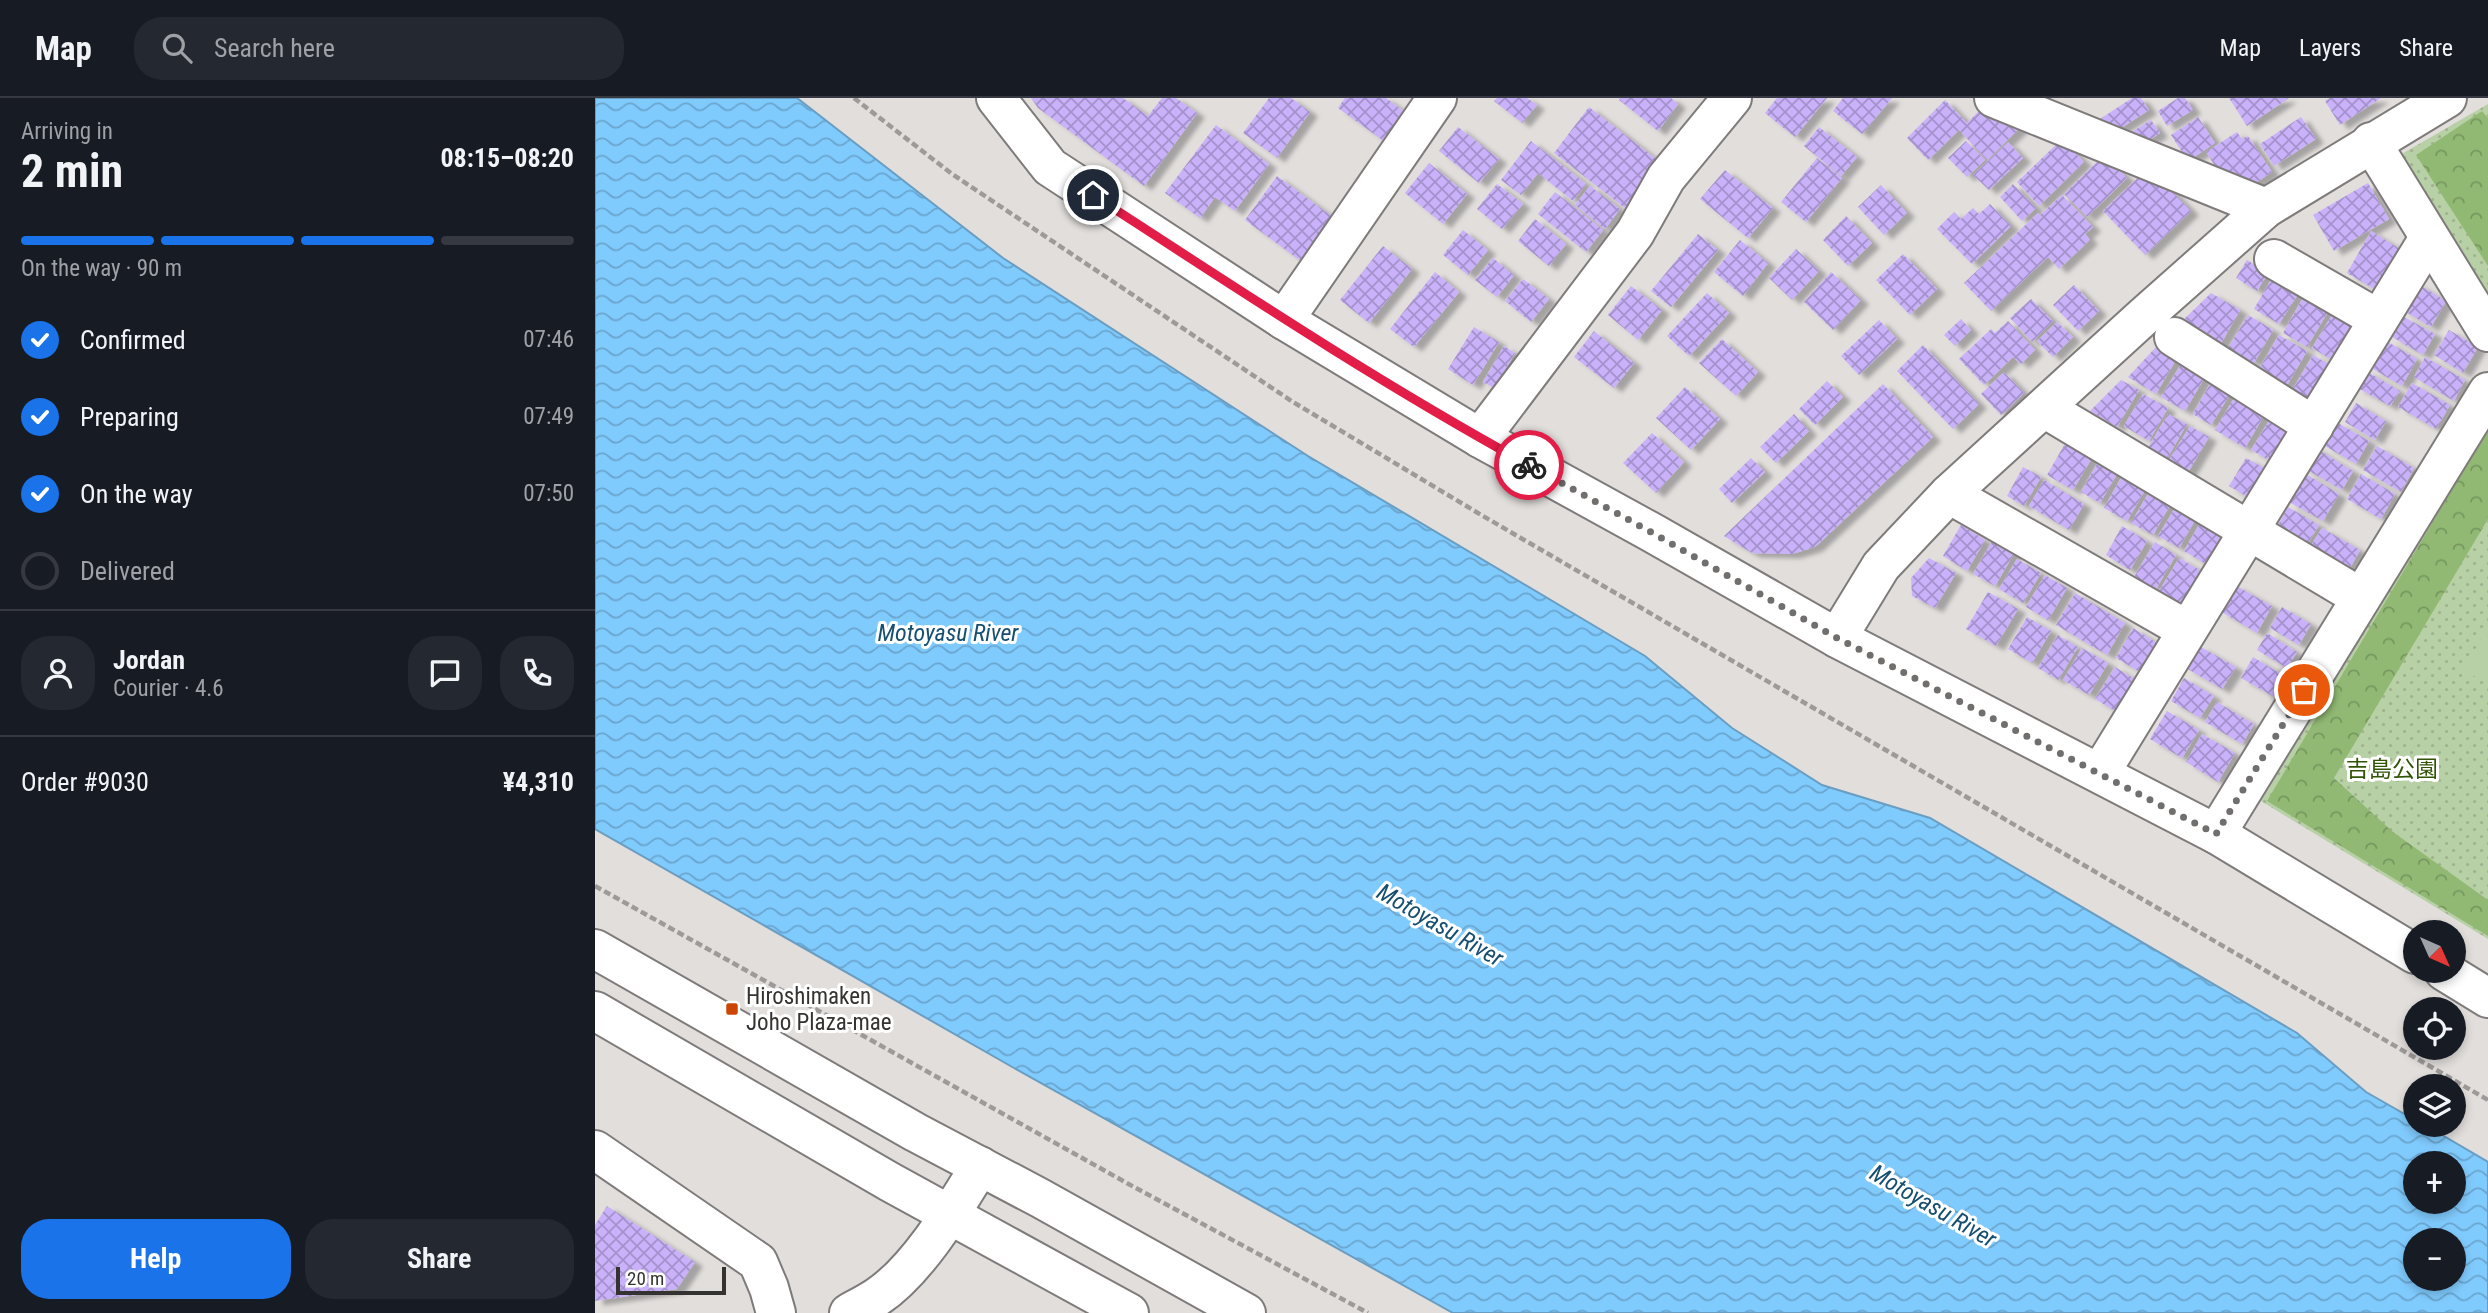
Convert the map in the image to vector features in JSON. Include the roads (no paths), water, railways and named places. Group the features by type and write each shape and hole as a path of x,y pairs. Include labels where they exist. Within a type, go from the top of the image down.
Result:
{"street":[{"path":"996,98 1050,167 1284,320 1480,438 1837,638 2216,834 2403,947"},
{"path":"1284,320 1437,98"},
{"path":"1480,438 1635,233 1666,178 1732,98"},
{"path":"1994,98 2266,208"},
{"path":"1837,638 1881,566 1949,494 2266,208 2447,98"},
{"path":"2371,142 2488,332"},
{"path":"2100,773 2429,237"},
{"path":"2274,259 2378,319"},
{"path":"2174,337 2314,426"},
{"path":"2216,834 2488,392"},
{"path":"2044,408 2360,597"},
{"path":"1949,494 2187,630"},
{"path":"595,949 915,1132 1247,1313"},
{"path":"2465,984 2488,998"},
{"path":"595,1011 890,1182 1129,1313"},
{"path":"595,1150 758,1262 776,1313"},
{"path":"849,1313 878,1297 903,1276 950,1214 981,1166"}],"water":[{"name":"Motoyasu River","path":"595,98 797,98 1003,258 1308,456 1645,656 1732,728 1822,785 1930,818 2297,1033 2366,1092 2403,1113 2403,1137 2445,1137 2488,1162 2488,1313 1453,1313 1014,1068 595,829"}],"place":[{"name":"Hiroshimaken Joho Plaza-mae","path":"732,1009"}],"park label":[{"name":"吉島公園","path":"2392,769"}]}
